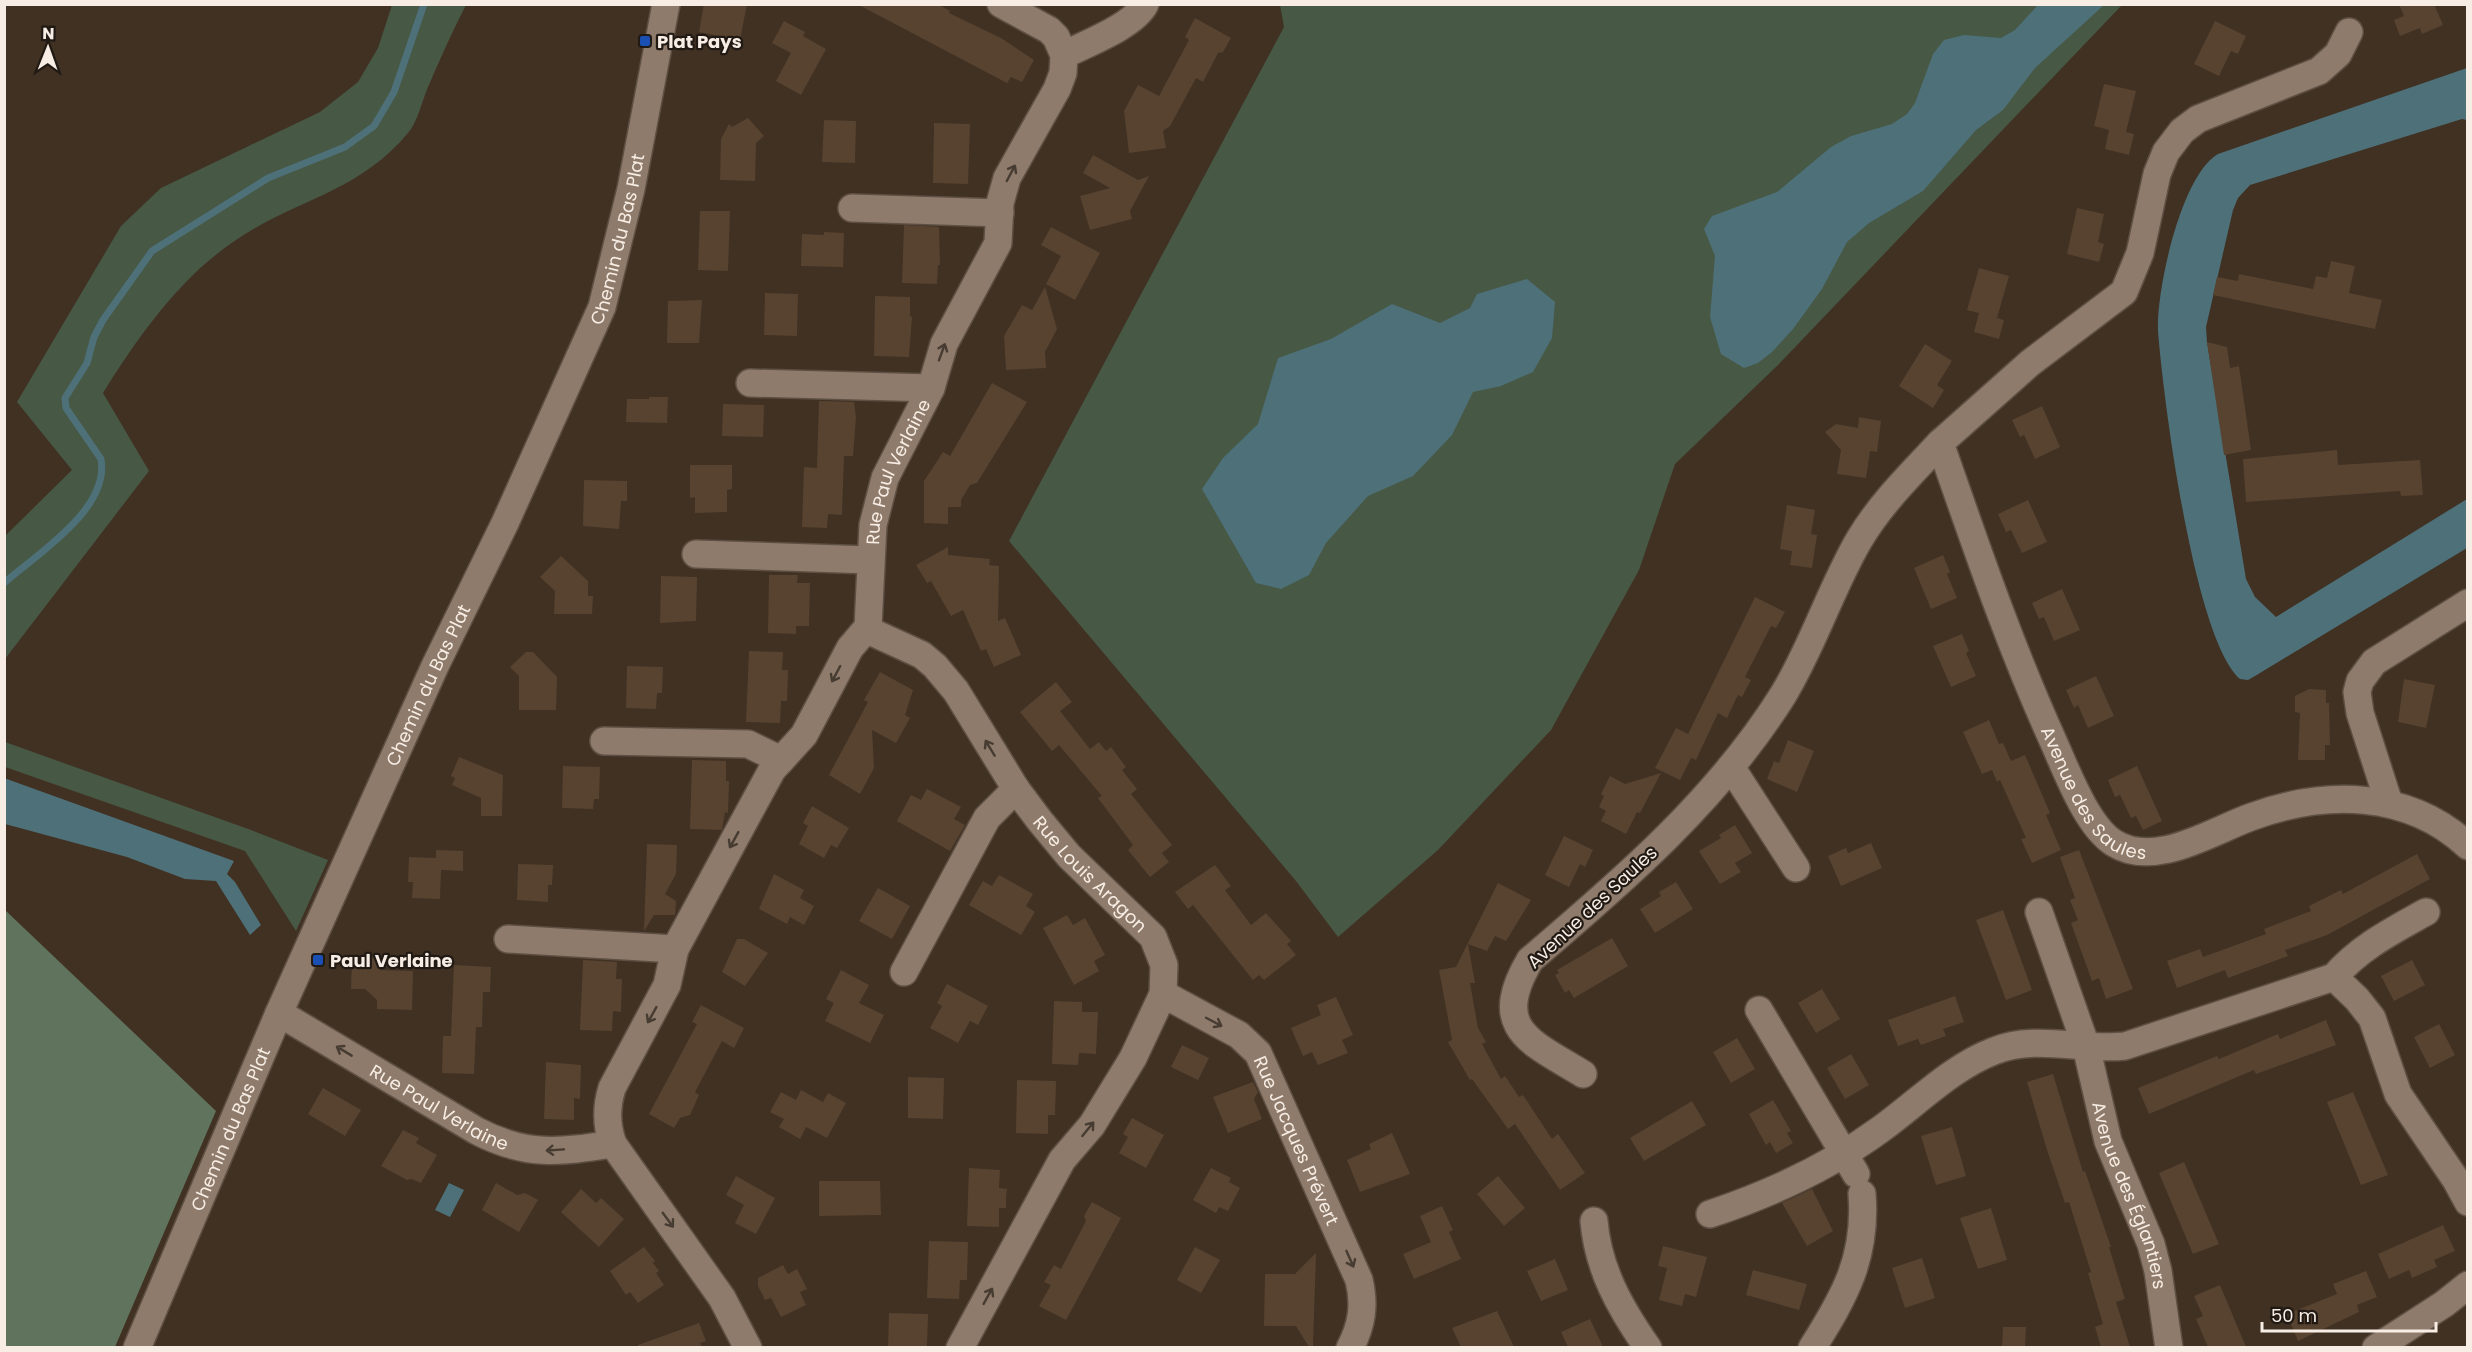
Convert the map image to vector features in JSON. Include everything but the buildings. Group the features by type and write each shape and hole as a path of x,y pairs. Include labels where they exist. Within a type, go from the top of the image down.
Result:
{"street":[{"name":"Chemin du Bas Plat","path":"137,1347 279,1013 435,666 505,523 602,307 627,210 666,4"},
{"path":"1001,4 1049,30 1056,37 1064,55 1130,20 1142,11 1145,4"},
{"name":"Avenue des Saules","path":"1584,1074 1526,1039 1519,1030 1515,996 1520,978 1530,960 1635,868 1731,767 1784,693 1860,538 1882,504 1940,443 2030,363 2124,292 2140,253 2157,174 2166,152 2182,131 2198,119 2319,71 2338,54 2349,32"},
{"name":"Rue Paul Verlaine","path":"868,627 873,525 885,478 931,388 944,344 998,243 1002,191 1057,89 1063,73 1064,55"},
{"path":"852,208 1000,213"},
{"name":"Rue Paul Verlaine","path":"750,383 931,388"},
{"name":"Avenue des Saules","path":"1940,443 2014,654 2068,774 2099,828 2113,842 2131,851 2155,851 2184,844 2253,816 2279,809 2348,799 2370,799 2416,812 2442,825 2468,846"},
{"name":"Rue Paul Verlaine","path":"696,554 870,560"},
{"path":"2389,803 2360,713 2357,692 2360,681 2374,662 2468,603"},
{"path":"748,1347 711,1282 613,1144 608,1131 610,1095 667,985 675,949 772,770 804,735 850,648 868,627"},
{"name":"Rue Louis Aragon","path":"868,627 874,633 922,655 935,666 956,691 1016,789 1069,856 1153,937 1164,965 1163,994"},
{"path":"604,741 748,744 781,760"},
{"path":"1731,767 1796,868"},
{"path":"904,972 987,818 1016,789"},
{"name":"Avenue des Églantiers","path":"2038,912 2086,1046 2108,1141 2151,1244 2158,1271 2169,1347"},
{"path":"1710,1214 1780,1188 1854,1174 1879,1131 1972,1061 1995,1051 2019,1044 2042,1043 2125,1046 2334,977 2351,957 2370,943 2426,912"},
{"path":"508,939 675,949"},
{"path":"2334,977 2357,999 2372,1018 2388,1071 2402,1101 2457,1180 2468,1202"},
{"path":"960,1347 1062,1160 1092,1125 1133,1058 1163,994"},
{"name":"Rue Jacques Prévert","path":"1163,994 1239,1035 1258,1053 1359,1280 1362,1311 1359,1331 1350,1347"},
{"path":"1759,1010 1854,1174 1864,1222 1859,1257 1845,1291 1812,1347"},
{"name":"Rue Paul Verlaine","path":"279,1013 496,1141 526,1151 613,1144"},
{"path":"1594,1221 1596,1244 1603,1270 1613,1292 1648,1347"},
{"path":"2376,1347 2444,1304 2468,1285"}],"green space":[{"path":"392,5 466,5 411,128 389,153 368,169 326,194 281,214 236,240 197,272 162,309 103,393 149,471 5,659 5,536 72,470 17,402 121,226 161,188 320,112 358,82 378,48"},
{"path":"1280,5 2122,5 1778,365 1675,464 1639,570 1551,730 1438,850 1338,937 1296,881 1009,541 1284,27"},
{"path":"5,742 328,860 296,931 245,851 5,767"},
{"path":"5,910 216,1111 115,1347 5,1347"}],"water":[{"path":"2038,5 2104,5 2035,68 2003,110 1976,130 1923,191 1869,223 1847,242 1822,289 1793,329 1772,352 1758,363 1744,368 1721,354 1710,317 1715,256 1704,229 1712,216 1777,192 1831,147 1851,136 1892,124 1907,114 1915,103 1933,54 1944,40 1964,35 2001,38 2015,30"},
{"path":"2467,68 2467,120 2462,119 2250,185 2238,198 2233,210 2206,327 2246,579 2255,597 2276,617 2467,499 2467,548 2255,676 2248,680 2240,679 2223,655 2208,617 2184,515 2166,408 2158,313 2166,263 2182,209 2205,166 2218,154"},
{"path":"1527,279 1555,302 1552,338 1533,372 1501,386 1473,392 1452,435 1413,476 1368,496 1326,543 1309,575 1281,589 1256,583 1202,489 1223,458 1258,424 1278,358 1331,339 1392,304 1440,323 1470,308 1477,294"},
{"path":"4,778 234,861 227,874 235,882 261,925 250,935 216,881 185,879 127,857 5,824"},
{"path":"449,1183 464,1190 450,1217 435,1210"}],"waterway":[{"path":"4,583 68,529 83,513 94,495 101,477 101,459 66,408 65,398 87,363 94,337 103,320 152,251 268,178 345,147 374,126 394,92 424,4"}],"place":[{"name":"Plat Pays","path":"645,41"},
{"name":"Paul Verlaine","path":"318,960"}]}
